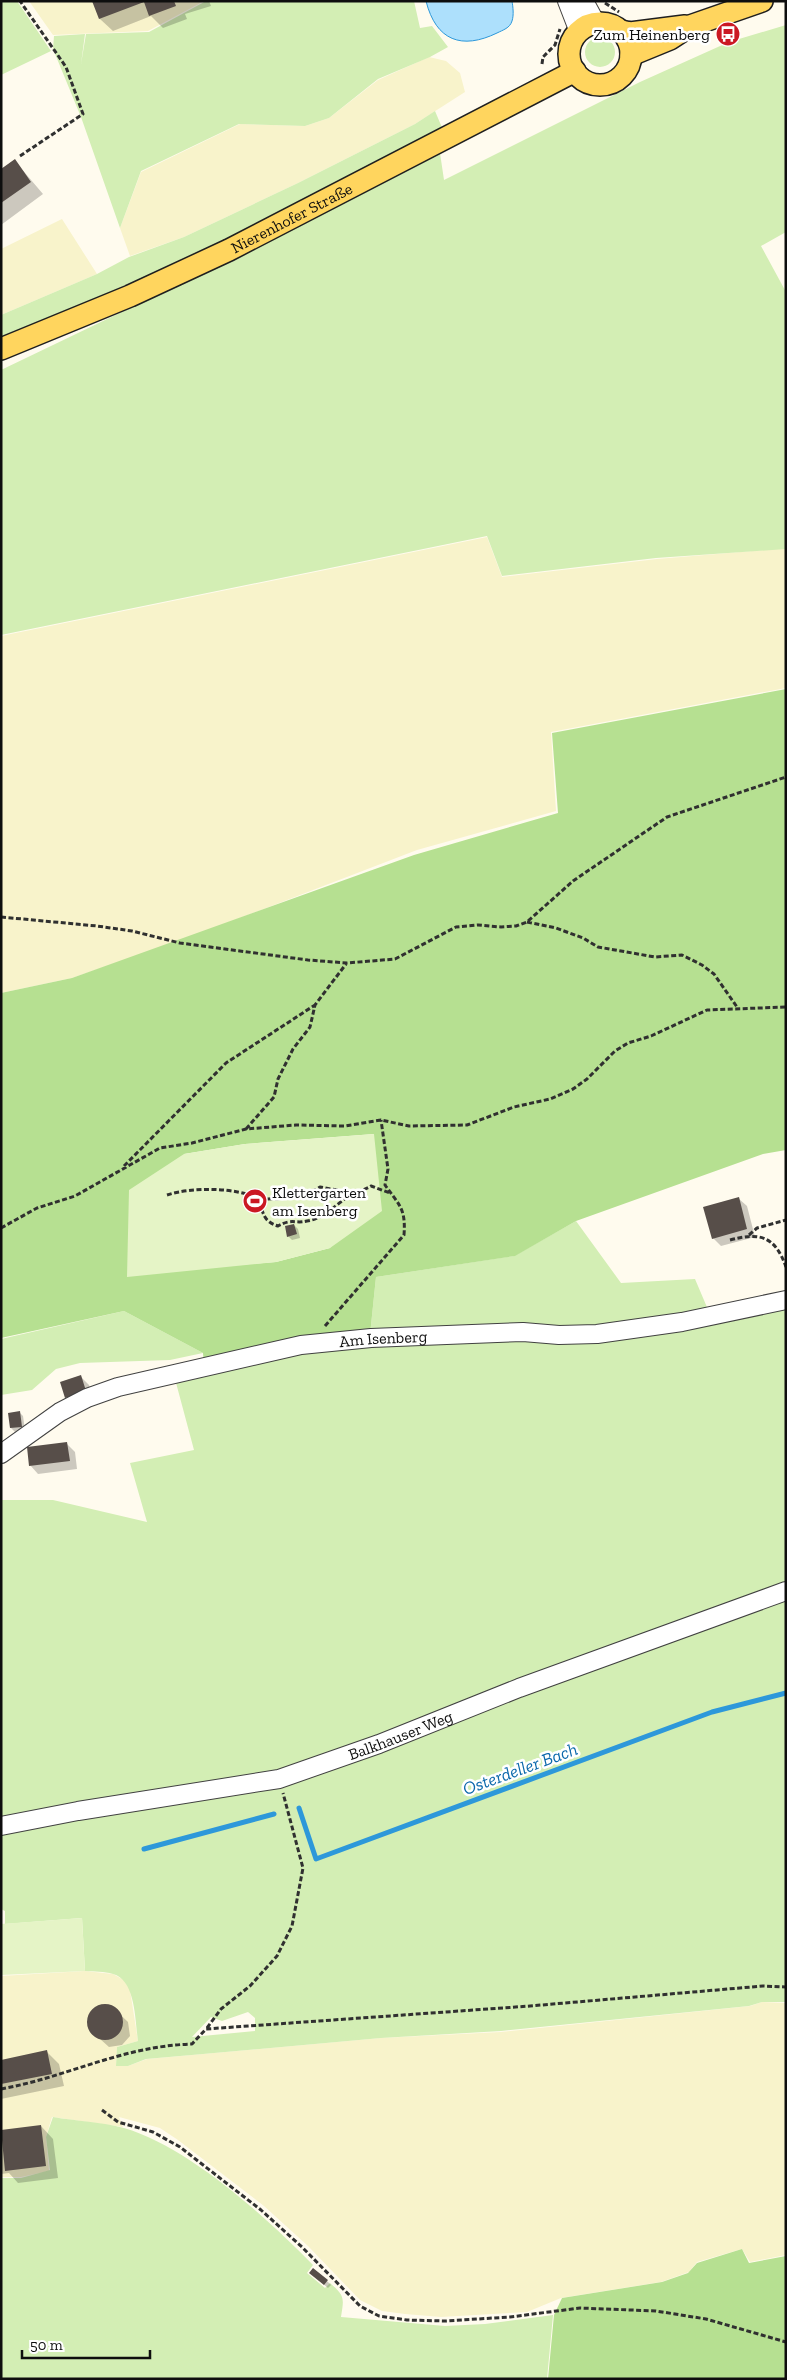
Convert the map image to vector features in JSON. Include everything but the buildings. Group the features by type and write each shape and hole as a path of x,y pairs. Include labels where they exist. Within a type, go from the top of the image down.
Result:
{"main road":[{"path":"621,30 629,41 631,55 625,72 617,80 608,84 589,82 575,71 569,52 572,41 587,27 608,24 630,33 690,26 762,1"},
{"path":"631,55 670,39 690,26"},
{"name":"Nierenhofer Straße","path":"1,348 130,296 229,250 575,71"}],"street":[{"path":"567,1 587,27"},
{"path":"584,1 587,27"},
{"name":"Am Isenberg","path":"1,1454 60,1412 118,1387 301,1345 371,1338 523,1332 559,1335 596,1334 682,1322 786,1300"},
{"name":"Balkhauser Weg","path":"1,1826 78,1811 279,1779 379,1744 519,1688 786,1591"}],"path":[{"path":"20,1 66,67 82,114 20,156"},
{"path":"1,917 97,926 132,931 180,942 346,963 395,959 456,927 478,925 516,926 527,922 573,881 667,817 786,777"},
{"path":"527,922 556,928 583,938 598,947 655,957 682,955 702,965 714,974 738,1008"},
{"path":"122,1168 226,1063 315,1005 346,963"},
{"path":"246,1129 274,1098 278,1079 293,1049 310,1028 315,1005"},
{"path":"1,1228 37,1208 75,1196 160,1148 192,1143 246,1129 296,1125 345,1126 380,1120 409,1126 467,1126 514,1107 550,1099 573,1089 587,1079 615,1051 628,1043 651,1036 708,1010 786,1007"},
{"path":"326,1326 404,1235 405,1216 399,1202 385,1185 388,1169 380,1120"},
{"path":"260,1199 262,1215 270,1224 278,1226 289,1220 306,1222 324,1216 354,1193 371,1186 391,1193"},
{"path":"166,1195 183,1190 238,1191 260,1199 294,1197 320,1187 354,1193"},
{"path":"730,1240 749,1235 757,1228 786,1220"},
{"path":"749,1235 772,1242 781,1254 786,1267"},
{"path":"1,2088 27,2084 141,2049 166,2045 192,2044 221,2009 250,1986 277,1956 292,1926 303,1868 279,1779"},
{"path":"206,2028 530,2006 763,1986 786,1987"},
{"path":"102,2110 118,2122 153,2132 180,2146 261,2210 302,2247 360,2306 380,2316 407,2320 445,2321 510,2318 580,2308 656,2311 706,2318 786,2342"}],"shaded area":[{"path":"29,1 204,1 148,31 53,35"},
{"path":"429,57 446,61 460,73 465,92 415,124 298,183 184,237 130,256 120,228 141,172 240,124 305,126 329,118 378,80"},
{"path":"62,219 97,274 1,315 1,249"},
{"path":"487,537 502,577 657,559 786,548 786,688 551,732 556,811 417,850 188,938 72,978 1,993 1,636"},
{"path":"85,1971 113,1974 124,1980 130,1990 138,2041 117,2047 116,2066 128,2066 147,2059 381,2038 501,2032 750,2006 762,2002 786,2003 786,2255 750,2262 742,2249 697,2262 689,2272 661,2282 561,2298 527,2312 441,2317 405,2314 382,2311 360,2300 308,2246 264,2206 160,2128 119,2117 123,2127 52,2117 46,2137 49,2171 21,2177 1,2177 1,1976"}],"green space":[{"path":"1,1 17,1 51,51 1,75"},
{"path":"206,1 414,1 420,28 432,26 448,47 430,57 378,79 329,118 305,126 239,124 141,171 120,228 81,117 53,49 54,36 85,34 81,64 86,34 149,32"},
{"path":"786,25 786,232 761,246 786,292 786,549 656,558 502,576 487,536 1,635 1,370 282,235 440,153 444,180 640,82 729,42"},
{"path":"600,37 606,38 614,46 614,58 606,66 600,67 594,66 586,58 585,52 586,46 594,38"},
{"path":"435,111 443,130 186,260 1,339 1,315 97,274 129,257 184,237 298,183 415,124"},
{"path":"786,689 786,1150 763,1154 576,1221 515,1256 376,1277 370,1335 204,1366 203,1353 124,1311 1,1338 1,993 72,978 414,855 558,813 552,733","holes":["374,1134 330,1248 276,1262 224,1266 184,1154 245,1144"]},
{"name":"Klettergarten am Isenberg","path":"374,1134 382,1211 330,1248 276,1262 127,1277 129,1190 184,1154 245,1144"},
{"path":"576,1221 621,1283 695,1279 712,1319 786,1302 786,1585 376,1738 278,1771 1,1818 1,1500 53,1500 147,1522 130,1463 194,1450 175,1379 370,1335 376,1277 514,1256"},
{"path":"124,1311 203,1353 170,1360 80,1363 56,1369 32,1390 1,1395 1,1339"},
{"path":"786,1597 786,2002 762,2002 749,2006 501,2031 381,2038 146,2059 128,2066 116,2066 117,2047 138,2041 133,2002 126,1984 121,1978 113,1974 85,1971 82,1918 5,1924 5,1911 1,1909 1,1830 283,1784","holes":["248,2012 255,2018 255,2031 192,2037 211,2017 222,2021"]},
{"path":"82,1918 85,1971 1,1975 1,1924"},
{"path":"53,2117 124,2128 149,2137 200,2167 250,2206 294,2246 313,2265 307,2273 325,2288 330,2283 341,2294 343,2301 341,2317 445,2326 485,2324 553,2315 547,2379 1,2379 1,2178 21,2178 50,2170 46,2137"},
{"path":"742,2249 749,2263 786,2256 786,2379 548,2379 554,2315 562,2298 662,2282 688,2273 697,2263"}],"water":[{"path":"426,1 512,1 513,19 504,30 473,41 462,41 452,38 436,25 430,15"}],"waterway":[{"name":"Osterdeller Bach","path":"299,1808 316,1859 712,1712 786,1693"},
{"name":"Osterdeller Bach","path":"144,1849 274,1814"}],"place":[{"name":"Zum Heinenberg","path":"728,34"},
{"name":"Klettergarten am Isenberg","path":"255,1201"}]}
